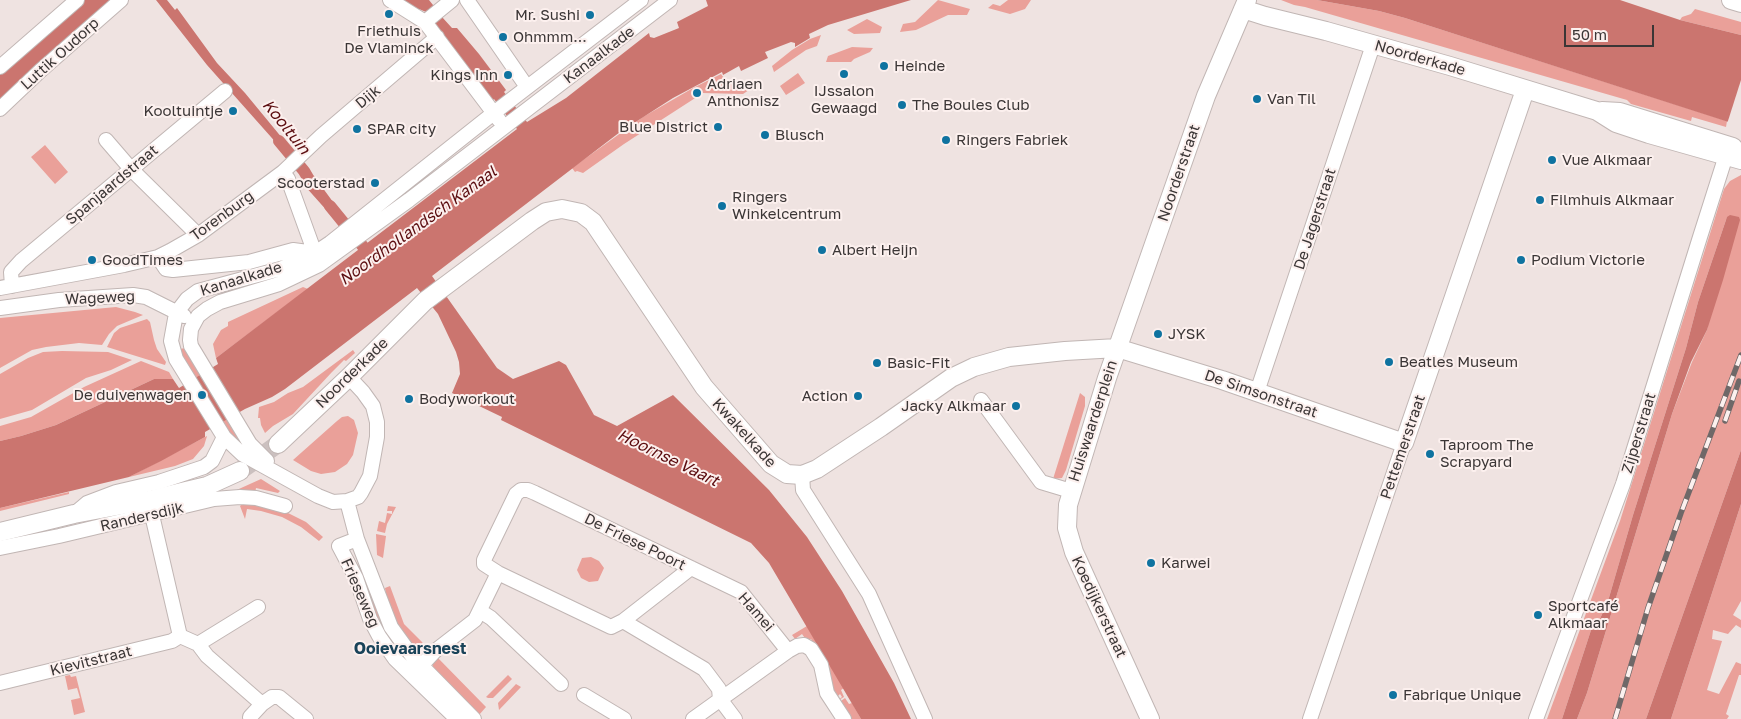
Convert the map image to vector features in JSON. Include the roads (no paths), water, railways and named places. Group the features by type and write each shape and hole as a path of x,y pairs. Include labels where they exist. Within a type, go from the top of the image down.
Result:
{"main road":[{"path":"1731,0 1741,3"},
{"name":"Noorderkade","path":"1245,4 1373,45 1450,66 1597,111 1620,112 1734,151"},
{"name":"Noorderstraat","path":"1117,348 1206,96 1245,4"},
{"name":"Pettemerstraat","path":"1404,443 1525,90"},
{"name":"Noorderkade","path":"278,444 425,301 540,216 553,210 566,209"},
{"name":"Kwakelkade","path":"566,209 584,215 598,228 694,373 747,438 777,470 790,475 802,475"},
{"name":"Huiswaarderplein","path":"802,475 829,462 960,373 1009,357 1117,348 1071,491"},
{"name":"De Simsonstraat","path":"1117,348 1257,392 1404,443"},
{"name":"Randersdijk","path":"0,532 74,514 186,492 207,486 240,471"},
{"name":"Koedijkerstraat","path":"1071,491 1066,520 1072,546 1150,719"}],"street":[{"name":"Luttik Oudorp","path":"0,67 77,0"},
{"name":"Luttik Oudorp","path":"0,109 40,71 122,0"},
{"path":"390,0 431,17"},
{"path":"431,17 452,0"},
{"path":"467,0 527,87"},
{"name":"Kanaalkade","path":"353,234 400,186 641,0"},
{"name":"Kanaalkade","path":"194,322 201,312 220,302 279,284 317,259 524,112 670,0"},
{"path":"431,17 437,37 506,125"},
{"name":"Dijk","path":"291,164 437,37"},
{"name":"De Jagerstraat","path":"1257,392 1373,45"},
{"name":"Spanjaardstraat","path":"6,287 11,272 21,261 225,91"},
{"path":"106,140 131,169 198,235"},
{"name":"Zijperstraat","path":"1536,719 1623,484 1734,151"},
{"path":"291,164 288,179 317,259"},
{"name":"Torenburg","path":"158,257 198,235 291,164"},
{"path":"158,257 166,269 173,270 250,262 293,250 317,259"},
{"name":"Wageweg","path":"6,287 158,257"},
{"name":"Kanaalkade","path":"177,312 187,299 204,288 317,259"},
{"name":"Wageweg","path":"0,308 59,300 133,295 146,297 194,322"},
{"path":"177,312 172,333 172,347 176,359 220,432 242,454 333,502 347,501 358,497 367,483 372,467 378,429 373,406 363,392 348,377"},
{"path":"194,322 190,340 191,346 233,418 257,453 291,480"},
{"name":"Huiswaarderplein","path":"981,400 1041,482 1071,491"},
{"name":"Randersdijk","path":"74,514 87,503 116,492 159,482 204,467 212,461 221,445 220,432"},
{"name":"Pettemerstraat","path":"1310,719 1404,443"},
{"path":"802,475 803,490 869,594 925,719"},
{"name":"De Friese Poort","path":"522,490 535,493 691,568 623,621 611,628 498,573 487,567 484,564 484,560 516,494 522,490"},
{"name":"Randersdijk","path":"0,548 152,515 214,499 240,497 269,500 285,506"},
{"name":"Frieseweg","path":"347,501 357,539 391,628 403,646 466,718"},
{"path":"152,515 180,636 198,644 207,656 262,704"},
{"name":"Frieseweg","path":"357,539 338,546 356,578 378,636 395,659 466,718"},
{"name":"Hamei","path":"691,568 741,592 793,648"},
{"path":"421,666 435,651 475,620 498,573"},
{"path":"198,644 258,607"},
{"path":"480,611 561,684"},
{"path":"623,621 704,669 719,690 720,699 735,719"},
{"name":"Kievitstraat","path":"0,683 172,641 180,636"},
{"path":"692,719 793,648 804,645 811,649 821,665 827,693 844,719"},
{"path":"584,695 624,719"},
{"path":"247,718 272,697 279,697 306,719"}],"water":[{"path":"84,0 115,0 0,103 0,75"},
{"name":"Kooltuin","path":"156,0 167,0 175,10 177,8 217,63 245,93 292,150 287,155 207,65"},
{"path":"400,0 429,0 433,7 426,12 419,9 417,11"},
{"path":"706,0 911,0 828,25 809,34 810,38 795,47 795,43 791,42 765,52 768,58 741,71 739,66 723,75 722,72 673,98 620,132 432,276 497,368 513,379 559,361 566,365 594,415 617,426 673,395 769,490 807,537 842,591 894,683 911,719 861,719 769,563 751,543 501,420 502,417 452,393 460,374 456,352 438,314 417,288 285,389 205,432 205,437 161,461 129,477 0,508 0,441 56,425 154,379 173,379 179,388 218,364 216,358 517,129 434,24 436,21 442,17 452,28 457,28 506,90 504,92 527,122 566,98 649,33 650,37 654,38 679,28 677,22 708,6"},
{"path":"1317,0 1620,0 1680,20 1741,35 1741,126 1405,18 1379,11"},
{"path":"306,167 344,217 337,222 304,185 301,170"},
{"path":"1730,215 1739,217 1740,220 1723,280 1707,330 1691,362 1672,414 1587,693 1577,719 1562,719 1593,624 1599,621 1608,601 1686,348 1698,302 1727,217"},
{"path":"1741,450 1741,504 1671,719 1646,719"}],"waterway":[{"name":"Kooltuin","path":"279,141 304,171 311,183"},
{"name":"Kooltuin","path":"330,206 374,260"}],"tunnel":[{"path":"240,471 278,444"}],"railway":[{"path":"1615,719 1648,608 1681,513 1741,355"},
{"path":"1725,421 1739,381"}],"place":[{"name":"Friethuis De Vlaminck","path":"389,14"},
{"name":"Mr. Sushi","path":"590,15"},
{"name":"Ohmmm...","path":"503,37"},
{"name":"Heinde","path":"884,66"},
{"name":"IJssalon Gewaagd","path":"844,74"},
{"name":"Kings Inn","path":"508,75"},
{"name":"Adriaen Anthonisz","path":"697,93"},
{"name":"Van Til","path":"1257,99"},
{"name":"The Boules Club","path":"902,105"},
{"name":"Kooltuintje","path":"233,111"},
{"name":"Blue District","path":"718,127"},
{"name":"SPAR city","path":"357,129"},
{"name":"Blusch","path":"765,135"},
{"name":"Ringers Fabriek","path":"946,140"},
{"name":"Vue Alkmaar","path":"1552,160"},
{"name":"Scooterstad","path":"375,183"},
{"name":"Filmhuis Alkmaar","path":"1540,200"},
{"name":"Ringers Winkelcentrum","path":"722,206"},
{"name":"Albert Heijn","path":"822,250"},
{"name":"GoodTimes","path":"92,260"},
{"name":"Podium Victorie","path":"1521,260"},
{"name":"JYSK","path":"1158,334"},
{"name":"Beatles Museum","path":"1389,362"},
{"name":"Basic-Fit","path":"877,363"},
{"name":"De duivenwagen","path":"202,395"},
{"name":"Action","path":"858,396"},
{"name":"Bodyworkout","path":"409,399"},
{"name":"Jacky Alkmaar","path":"1016,406"},
{"name":"Taproom The Scrapyard","path":"1430,454"},
{"name":"Karwei","path":"1151,563"},
{"name":"Sportcafé Alkmaar","path":"1538,615"},
{"name":"Fabrique Unique","path":"1393,695"}],"district":[{"name":"Ooievaarsnest","path":"410,649"}],"water label":[{"name":"Noordhollandsch Kanaal","path":"418,226"},
{"name":"Hoornse Vaart","path":"668,458"}]}
